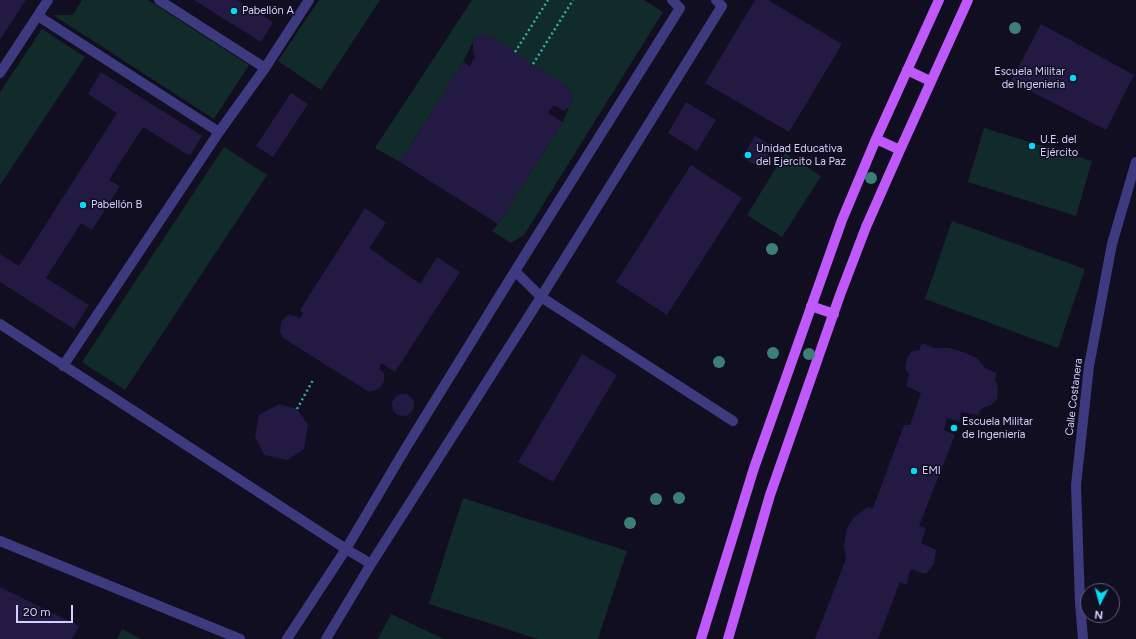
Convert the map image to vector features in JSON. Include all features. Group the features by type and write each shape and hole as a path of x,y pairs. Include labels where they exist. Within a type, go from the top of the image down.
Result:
{"main road":[{"path":"701,639 754,468 842,220 876,139 939,0"},
{"path":"728,639 770,495 866,227 930,81 968,0"},
{"path":"907,70 930,81"},
{"path":"876,139 900,150"},
{"path":"811,306 834,314"}],"street":[{"path":"0,74 48,0"},
{"path":"159,0 265,68"},
{"path":"63,366 219,132 265,68 309,0"},
{"path":"287,639 346,549 407,446 515,271 680,8 672,0"},
{"path":"326,639 371,564 541,297 722,6 716,0"},
{"path":"38,16 219,132"},
{"name":"Calle Costanera","path":"1083,639 1080,603 1076,485 1089,366 1112,244 1136,162"},
{"path":"515,271 541,297 733,421"},
{"path":"0,324 371,564"},
{"path":"0,541 240,639"}],"path":[{"path":"515,52 548,0"},
{"path":"533,64 573,0"},
{"path":"297,409 313,380"}],"green space":[{"path":"82,0 148,0 249,65 214,119 53,15 73,15"},
{"path":"319,0 380,0 321,90 278,61"},
{"path":"472,0 644,0 663,12 524,235 511,243 492,231 498,224 563,122 573,97 569,88 476,36 463,62 400,162 375,148"},
{"path":"42,29 85,57 0,185 0,92"},
{"path":"984,128 1092,161 1076,216 968,182"},
{"path":"224,147 267,175 125,390 82,362"},
{"path":"785,153 821,176 782,237 747,215"},
{"path":"952,221 1085,269 1058,348 925,299"},
{"path":"463,498 627,551 598,639 538,639 429,604"},
{"path":"391,614 444,639 378,639"},
{"path":"122,629 141,639 117,639"}],"building":[{"path":"0,0 26,0 0,40"},
{"name":"Pabellón A","path":"194,0 237,0 273,22 261,42"},
{"path":"755,0 768,0 842,44 789,132 705,83"},
{"name":"Escuela Militar de Ingenieria","path":"1041,24 1134,75 1106,130 1011,81"},
{"path":"488,34 569,88 573,97 571,105 564,111 554,105 548,113 563,122 498,224 400,162 463,62 470,66 475,57 473,42 476,36"},
{"name":"Pabellón B","path":"101,72 202,136 190,156 143,127 109,180 120,186 92,230 81,223 46,278 89,305 74,329 0,282 0,254 19,266 117,113 88,94"},
{"path":"291,93 308,104 273,157 256,146"},
{"path":"686,102 716,120 697,151 668,133"},
{"path":"755,136 773,147 760,168 742,157"},
{"path":"691,165 742,198 667,315 616,282"},
{"path":"365,208 386,223 369,248 420,284 437,257 460,272 395,372 381,363 379,369 384,373 384,381 381,387 369,392 283,338 280,332 281,322 289,314 300,318 303,313 300,310"},
{"name":"EMI","path":"922,343 934,348 949,348 977,358 985,368 997,373 995,379 998,388 997,399 990,406 982,408 978,415 961,412 960,422 947,418 944,430 955,435 919,526 926,528 921,543 936,550 934,564 926,574 911,569 906,585 900,582 878,639 815,639 846,559 844,545 847,528 854,517 868,507 873,508 904,425 910,425 921,393 906,386 909,375 905,368 907,359 911,352 919,350"},
{"path":"582,354 617,375 553,482 518,462"},
{"path":"403,394 411,397 414,405 411,413 403,416 395,413 392,405 395,397"},
{"path":"279,404 297,409 308,425 304,449 287,460 264,455 255,436 259,415"},
{"path":"0,587 79,626 72,639 0,639"}],"place":[{"name":"Pabellón A","path":"234,11"},
{"name":"Escuela Militar de Ingenieria","path":"1073,78"},
{"name":"U.E. del Ejército","path":"1032,146"},
{"name":"Unidad Educativa del Ejercito La Paz","path":"748,155"},
{"name":"Pabellón B","path":"83,205"},
{"name":"Escuela Militar de Ingeniería","path":"954,428"},
{"name":"EMI","path":"914,471"}]}
